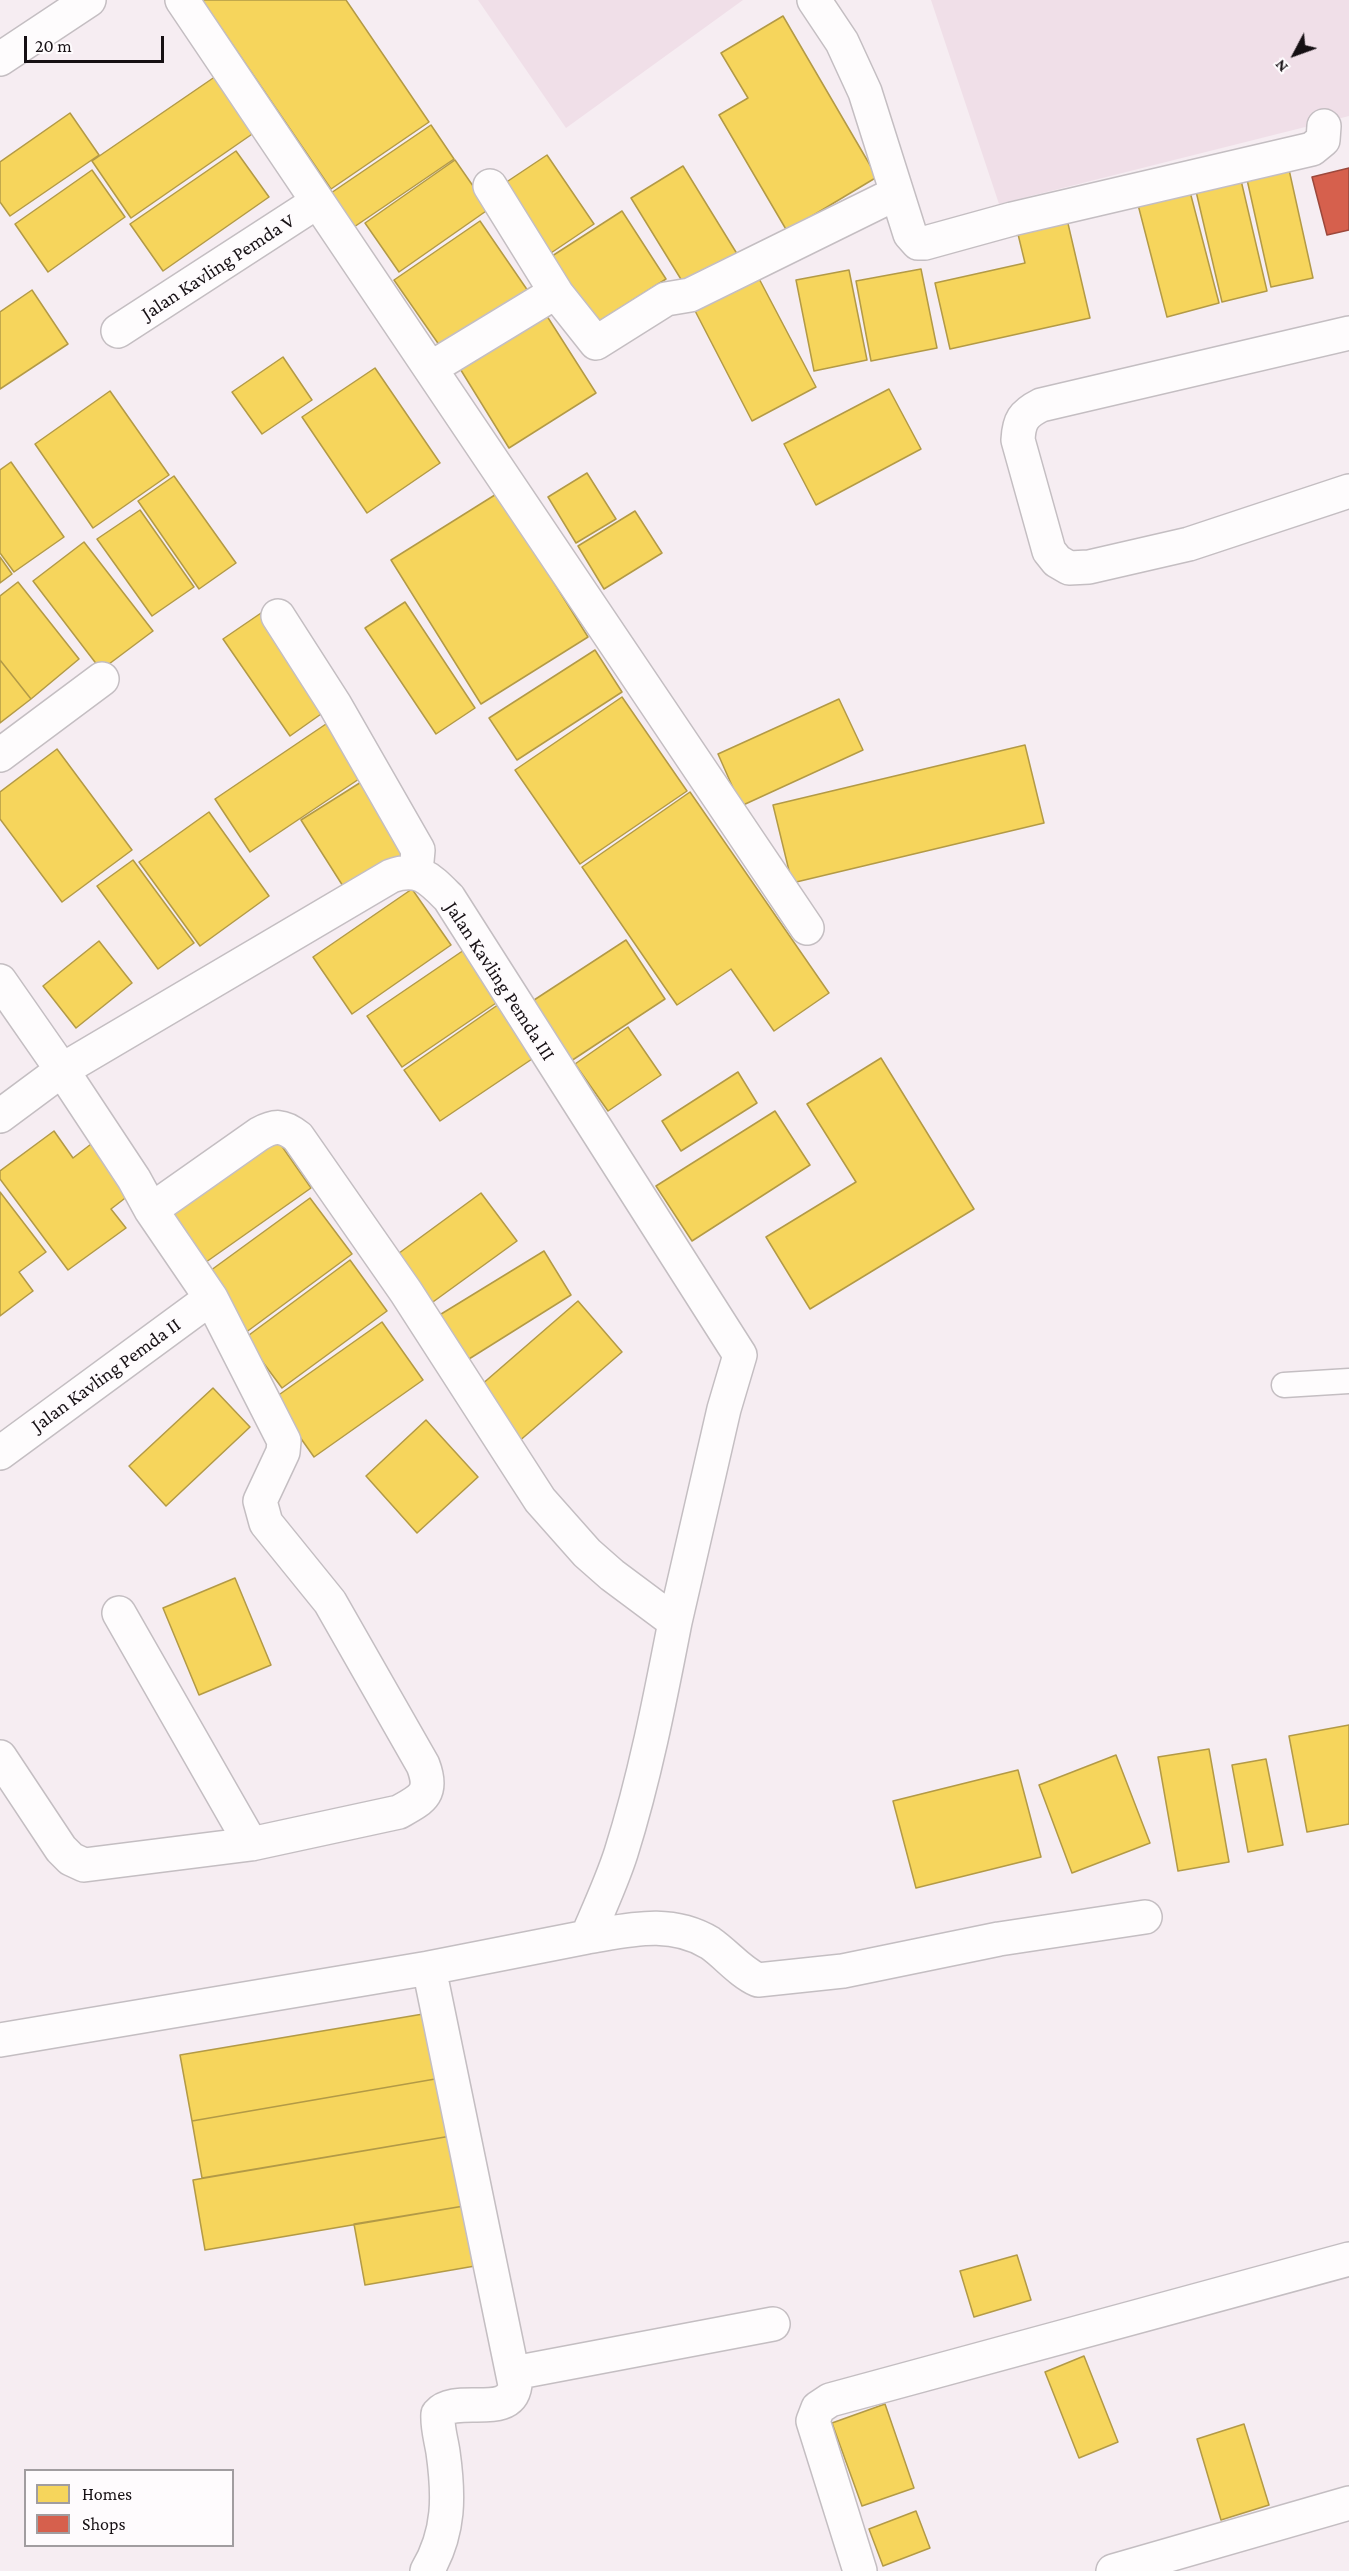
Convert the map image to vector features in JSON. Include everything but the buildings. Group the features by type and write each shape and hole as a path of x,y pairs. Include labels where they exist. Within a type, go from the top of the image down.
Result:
{"street":[{"path":"0,59 89,0"},
{"path":"182,0 431,368 593,615 807,928"},
{"path":"814,0 842,42 865,92 910,234 918,243 1312,149 1323,140 1324,126"},
{"path":"490,186 556,294 596,343 666,299 690,295 897,193"},
{"name":"Jalan Kavling Pemda V","path":"118,331 317,202"},
{"path":"431,368 556,294"},
{"path":"1349,333 1041,405 1027,412 1019,423 1018,440 1048,551 1056,561 1069,568 1089,567 1189,544 1349,491"},
{"path":"0,1116 62,1070 391,876 406,871 416,872 418,850 335,705 278,616"},
{"path":"0,755 102,679"},
{"name":"Jalan Kavling Pemda III","path":"416,872 449,898 740,1355 724,1409 675,1622"},
{"path":"0,981 62,1070 134,1179 151,1210 211,1298 284,1441 283,1452 260,1501 266,1523 330,1602 423,1765 428,1786 420,1798 399,1812 251,1844 84,1865 61,1849 0,1757"},
{"path":"151,1210 272,1127 286,1128 298,1137 406,1292 540,1500 596,1560 675,1622 651,1745 633,1816 620,1856 587,1937"},
{"name":"Jalan Kavling Pemda II","path":"0,1453 211,1298"},
{"path":"119,1613 251,1844"},
{"path":"0,2040 429,1968 649,1926 673,1929 710,1944 758,1980 843,1971 999,1938 1144,1917"},
{"path":"427,2571 443,2537 448,2515 448,2490 438,2414 447,2408 505,2402 514,2393 514,2373 429,1968"},
{"path":"860,2571 813,2421 818,2408 830,2400 1349,2259"},
{"path":"514,2373 773,2324"},
{"path":"1113,2571 1349,2503"}],"lane":[{"path":"1284,1385 1349,1382"}],"shaded area":[{"path":"478,0 743,0 566,128"},
{"path":"931,0 1349,0 1349,116 999,204"}]}
